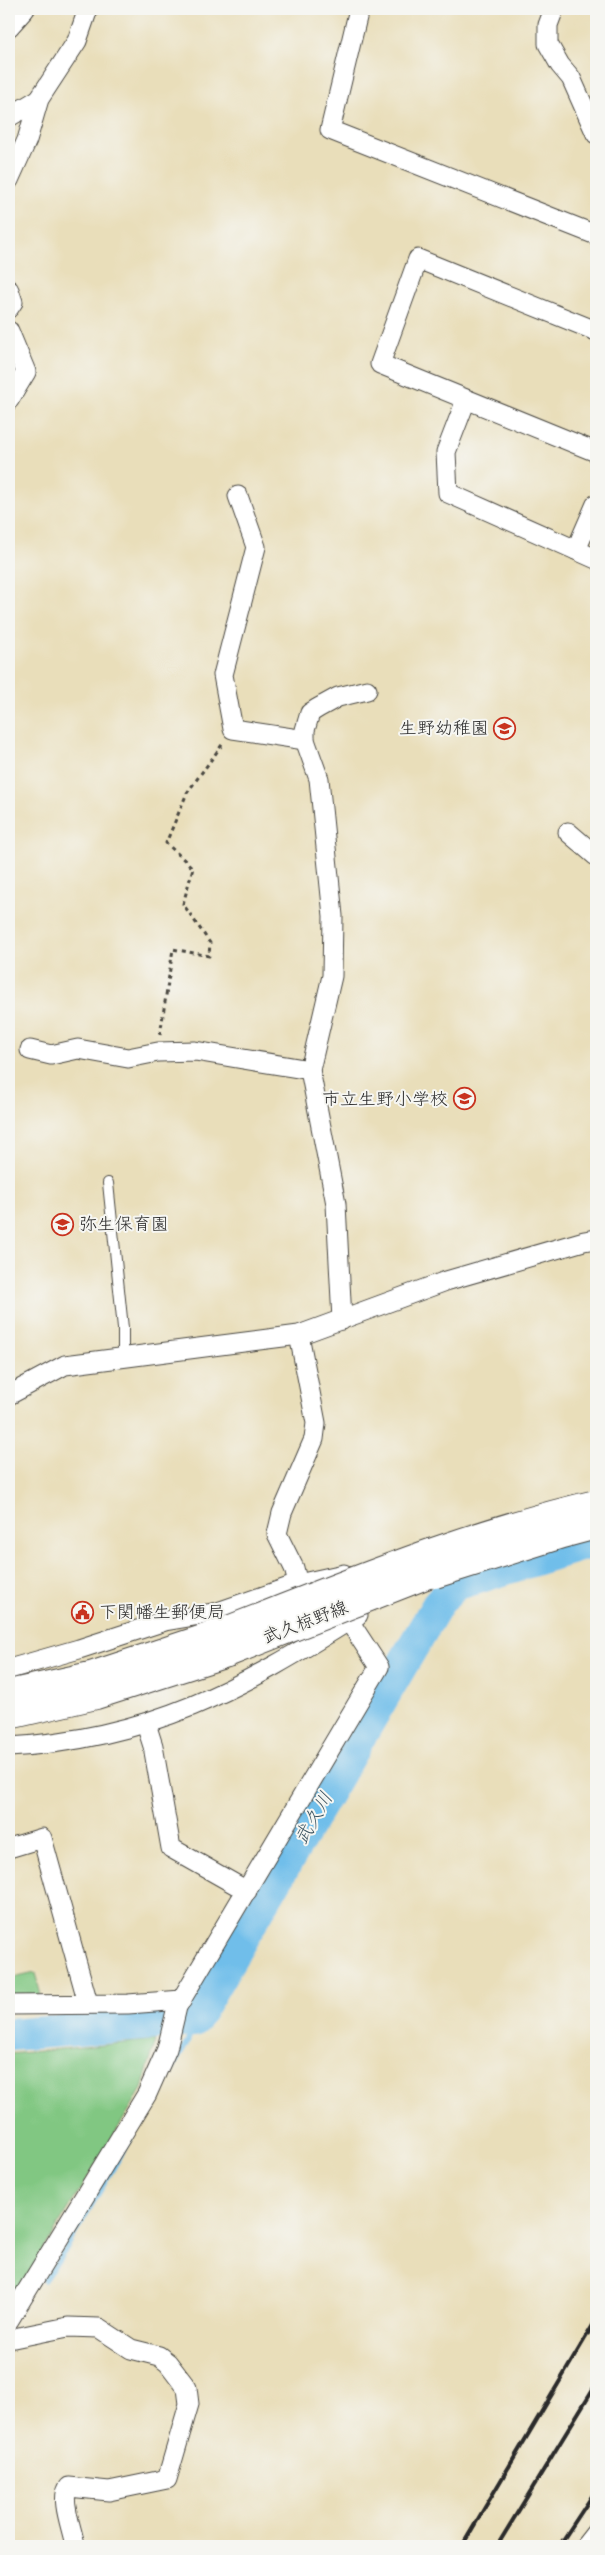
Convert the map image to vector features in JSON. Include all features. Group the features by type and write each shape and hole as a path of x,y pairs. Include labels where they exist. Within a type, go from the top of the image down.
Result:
{"main road":[{"path":"396,1576 492,1524 596,1488"},
{"name":"武久椋野線","path":"9,1715 96,1695 554,1514 596,1504"},
{"name":"武久椋野線","path":"396,1576 558,1524 596,1516"},
{"path":"396,1576 522,1546 596,1525"},
{"name":"武久椋野線","path":"9,1694 223,1644"}],"street":[{"path":"9,27 24,9"},
{"path":"9,180 27,140 39,99 77,41 88,9"},
{"path":"358,9 330,130 596,235"},
{"path":"554,9 548,25 548,44 560,65 571,78 596,134"},
{"path":"9,116 39,99"},
{"path":"596,331 418,259 380,364 596,452"},
{"path":"9,290 13,302 9,308"},
{"path":"9,331 26,372 9,400"},
{"path":"466,400 446,452 448,493 596,560"},
{"path":"238,496 256,547 223,675 233,729 306,740"},
{"path":"576,550 596,504"},
{"path":"342,1320 336,1204 310,1070 332,976 333,916 319,779 306,740 305,730 310,713 338,697 367,690"},
{"path":"568,832 596,856"},
{"path":"30,1050 51,1055 78,1049 128,1058 181,1050 215,1053 310,1070"},
{"path":"9,1395 65,1365 299,1335 446,1282 596,1239"},
{"path":"9,2320 147,2094 167,2049 168,2039 179,2004 379,1667 348,1621 298,1584 294,1568 277,1534 282,1513 314,1439 316,1423 299,1335"},
{"path":"9,1668 79,1649 165,1621 218,1612 298,1584 448,1552 510,1533 452,1560 348,1621 298,1653 224,1694 146,1724 76,1740 9,1747"},
{"path":"146,1724 153,1746 171,1848 247,1891"},
{"path":"9,1848 42,1838 88,2003"},
{"path":"9,2005 88,2003 179,2004"},
{"path":"9,2338 48,2330 100,2328 131,2349 159,2356 176,2371 187,2388 189,2396 187,2413 167,2479 109,2491 78,2486 69,2487 66,2490 64,2499 75,2546"}],"lane":[{"path":"108,1183 123,1328 123,1357"}],"path":[{"path":"158,1052 172,949 209,956 210,943 183,904 193,868 166,843 187,793 233,729"}],"green space":[{"path":"35,1973 41,1995 9,1994 9,1979"},
{"path":"156,2040 142,2089 9,2306 9,2054"}],"waterway":[{"name":"武久川","path":"9,2035 194,2021 439,1602 455,1585 596,1541"},
{"path":"154,2099 187,2043 194,2021"},
{"path":"44,2280 64,2252 130,2139"}],"railway":[{"path":"462,2546 596,2320"},
{"path":"497,2546 596,2384"},
{"path":"559,2546 596,2490"}],"place":[{"name":"生野幼稚園","path":"505,728"},
{"name":"市立生野小学校","path":"464,1099"},
{"name":"弥生保育園","path":"63,1224"},
{"name":"下関幡生郵便局","path":"83,1612"}]}
